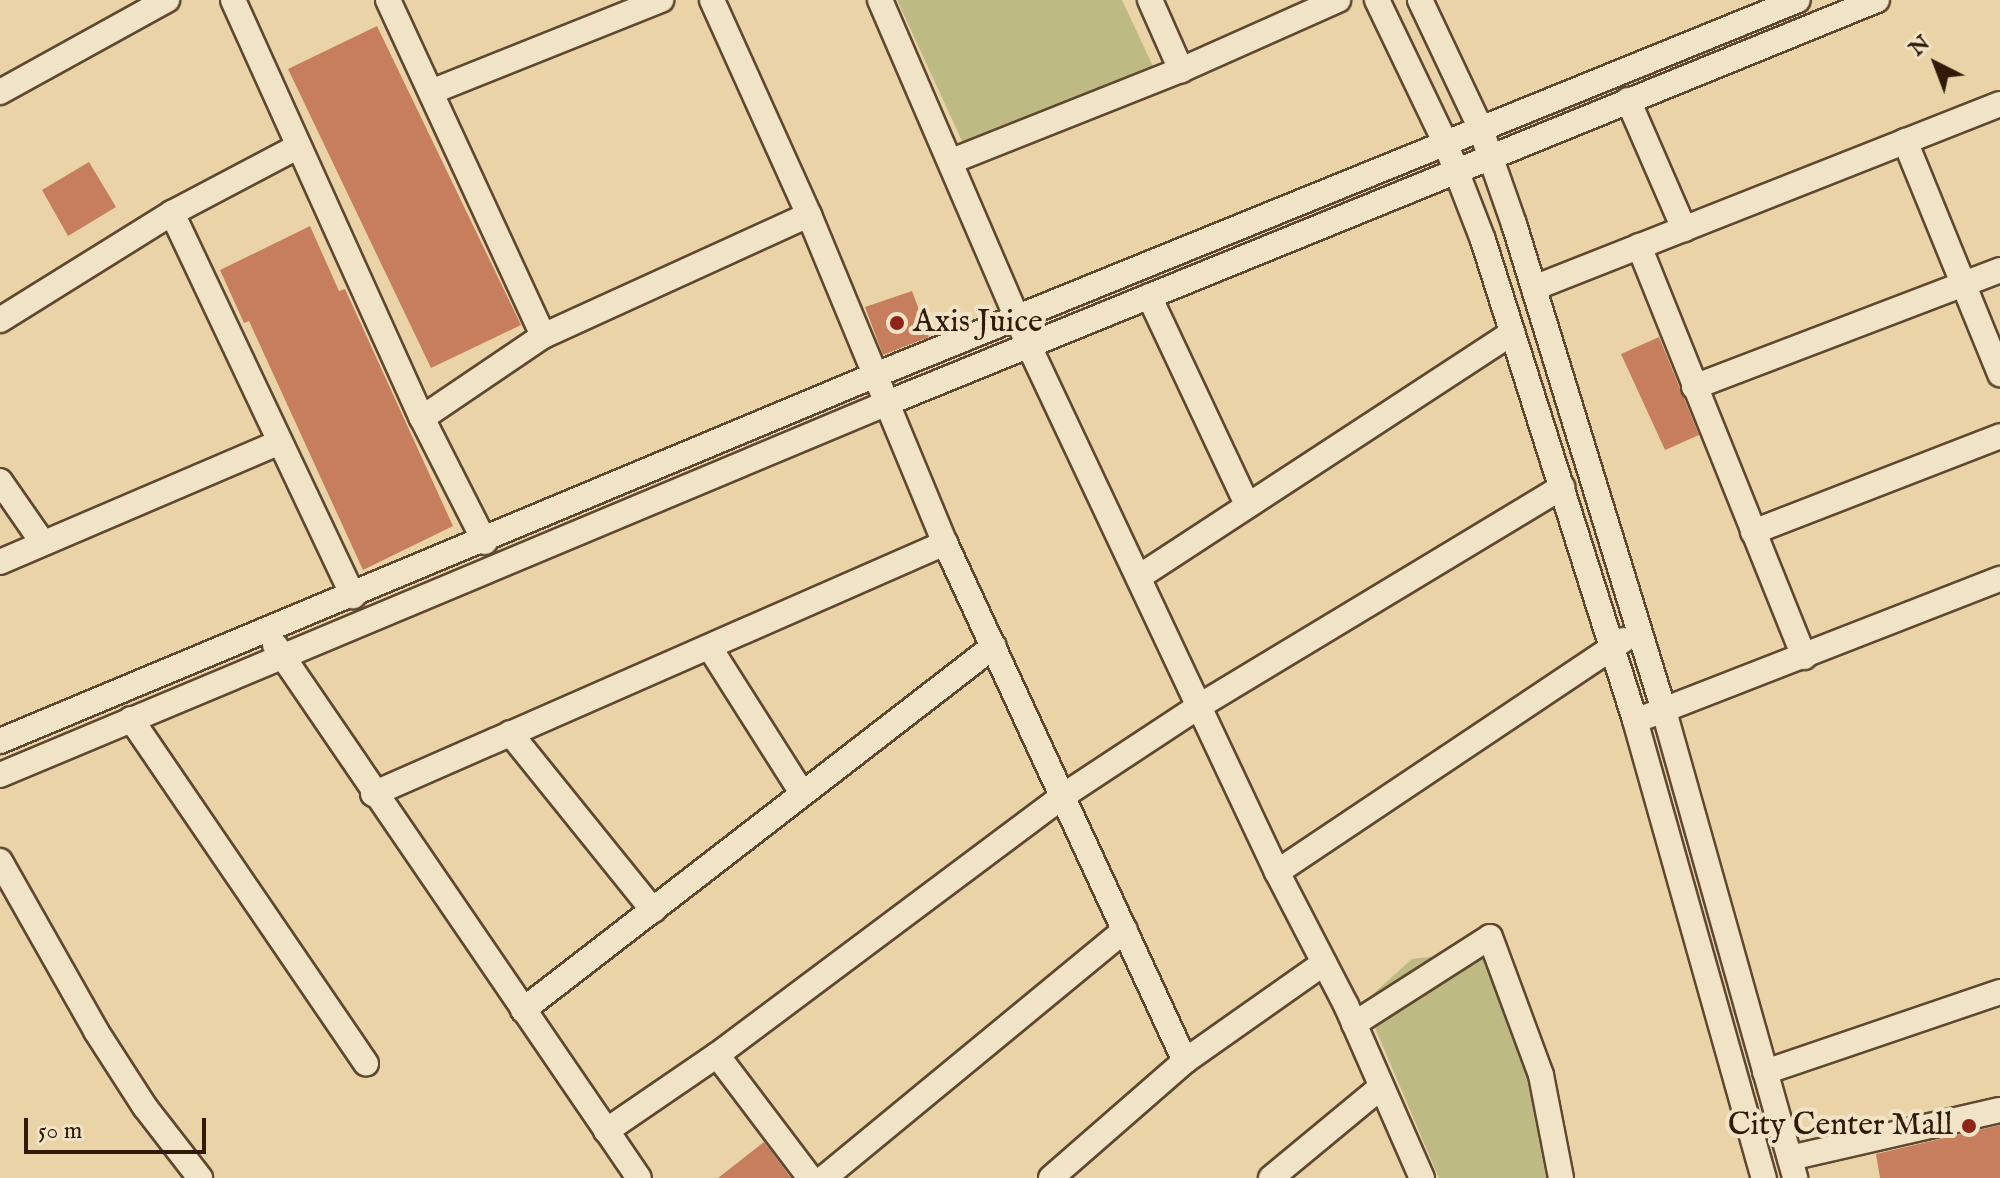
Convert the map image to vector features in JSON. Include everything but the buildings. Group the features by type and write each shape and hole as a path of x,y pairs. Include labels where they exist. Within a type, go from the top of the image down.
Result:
{"street":[{"path":"0,92 167,0"},
{"path":"233,0 422,418 485,542"},
{"path":"388,0 543,336"},
{"path":"431,92 661,0"},
{"path":"712,0 809,215 873,376 945,543 1185,1061"},
{"path":"880,0 952,161 1029,346 1201,705 1277,872 1354,1024 1422,1178"},
{"path":"1150,0 1181,70"},
{"path":"952,161 1181,70 1338,0"},
{"path":"1377,0 1456,169 1512,333 1635,720 1764,1178"},
{"path":"1420,0 1480,127 1534,288 1664,711 1792,1168 2000,1110"},
{"path":"0,741 485,542 873,376 1798,0"},
{"path":"0,775 885,404 1877,0"},
{"path":"1628,100 1684,229"},
{"path":"1534,288 2000,104"},
{"path":"1905,141 2000,374"},
{"path":"0,320 172,213 297,147"},
{"path":"172,213 277,443 353,596"},
{"path":"422,418 543,336 809,215"},
{"path":"1639,246 1804,657"},
{"path":"1694,387 2000,270"},
{"path":"1149,296 1247,504"},
{"path":"1139,577 1512,333"},
{"path":"1753,532 2000,436"},
{"path":"0,562 277,443"},
{"path":"0,481 43,543"},
{"path":"606,1131 717,1055 1063,796 1201,705 1562,487"},
{"path":"373,794 945,543"},
{"path":"1635,720 2000,579"},
{"path":"265,633 284,655 373,794 639,1178"},
{"path":"1277,872 1612,644 1639,634"},
{"path":"523,1010 994,646"},
{"path":"710,648 802,793"},
{"path":"131,719 366,1064"},
{"path":"510,733 653,910"},
{"path":"0,861 96,1031 200,1178"},
{"path":"824,1178 1125,930"},
{"path":"1354,1024 1490,937 1541,1075 1561,1178"},
{"path":"1051,1178 1185,1061 1324,963"},
{"path":"1765,1072 2000,992"},
{"path":"717,1055 810,1178"},
{"path":"1271,1178 1381,1087"}],"shaded area":[{"path":"897,0 1122,0 1158,77 967,152"},
{"path":"1466,953 1509,964 1558,1178 1439,1178 1364,1002 1412,959"}],"place":[{"name":"Axis Juice","path":"897,323"},
{"name":"City Center Mall","path":"1969,1126"}]}
